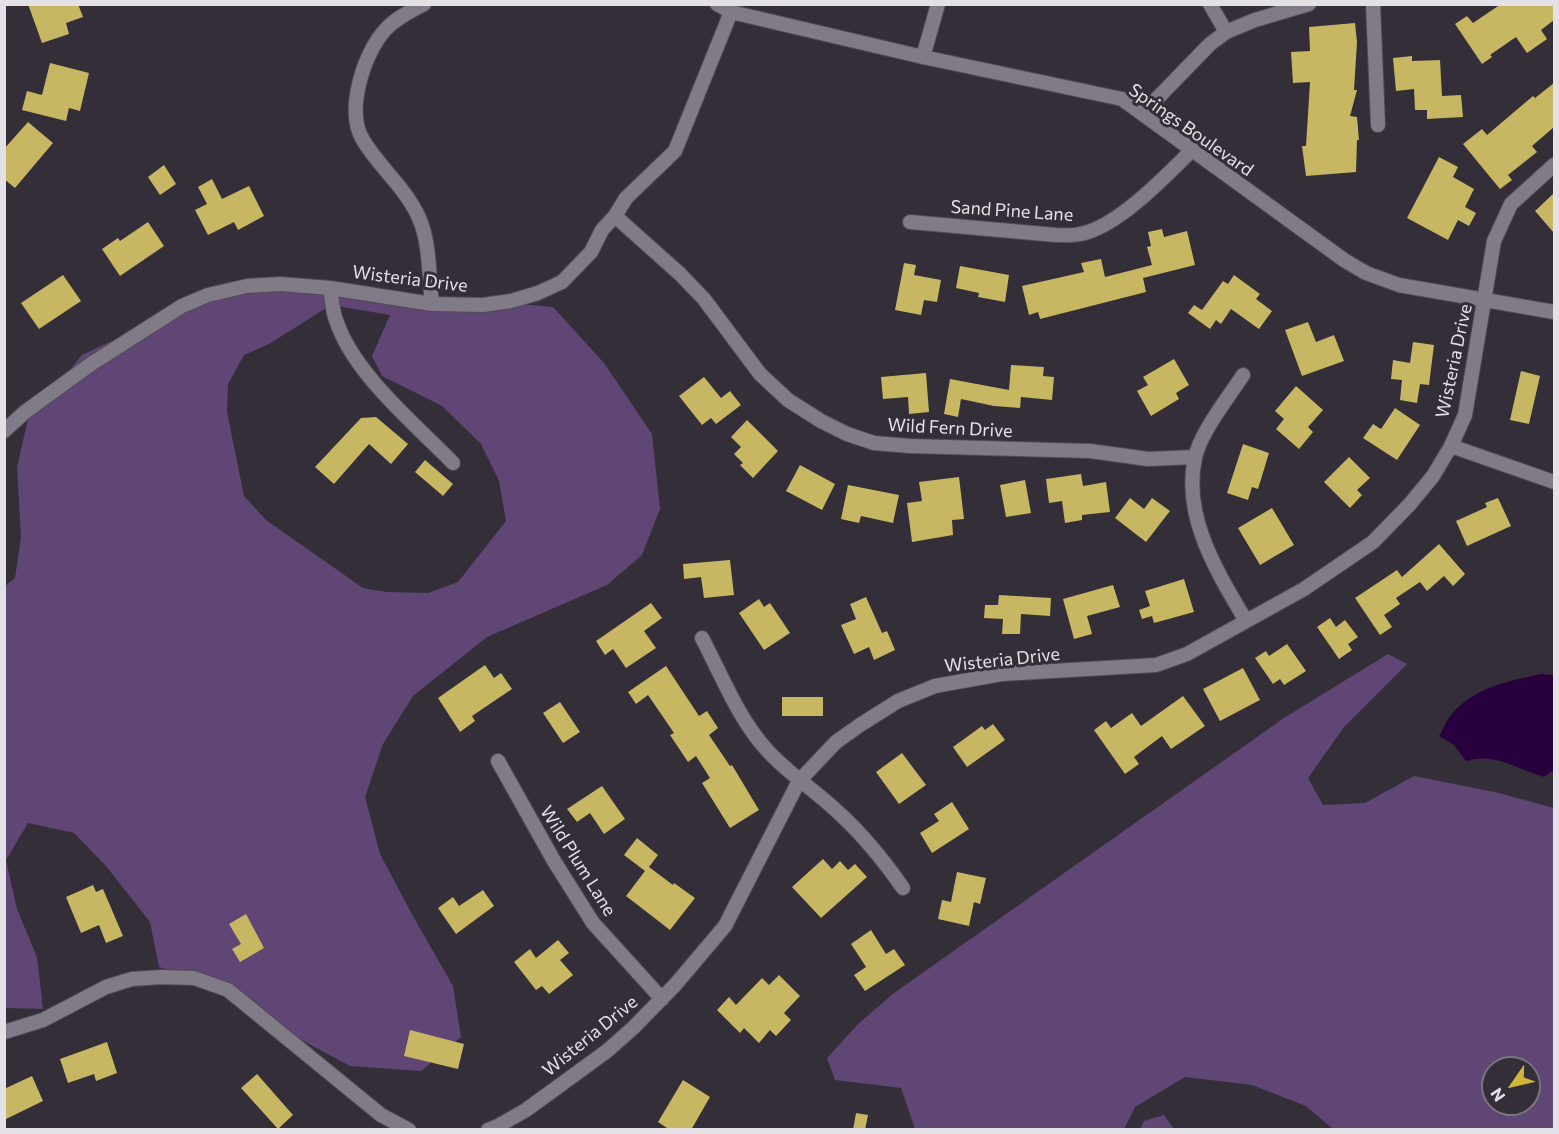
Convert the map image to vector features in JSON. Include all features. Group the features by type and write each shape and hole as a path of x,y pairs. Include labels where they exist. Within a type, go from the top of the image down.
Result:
{"street":[{"path":"424,4 400,17 377,38 361,79 355,112 362,139 410,202 419,218 424,235 432,304"},
{"name":"Springs Boulevard","path":"717,4 731,12 923,57 1122,99 1191,151 1344,260 1366,273 1400,285 1554,312"},
{"path":"923,57 938,4"},
{"path":"1210,4 1226,32"},
{"path":"1143,113 1210,44 1226,32 1255,20 1309,4"},
{"path":"1373,4 1378,125"},
{"name":"Wisteria Drive","path":"4,431 25,412 91,364 182,306 208,295 247,286 280,284 330,288 432,304 483,305 511,301 538,293 562,282 581,265 591,252 602,230 615,216 626,198 675,151 731,12"},
{"name":"Sand Pine Lane","path":"910,222 1056,235 1080,235 1099,228 1151,191 1191,151"},
{"name":"Wisteria Drive","path":"488,1130 526,1110 607,1051 633,1029 698,960 725,926 799,781 836,742 860,725 898,701 935,686 1002,675 1156,665 1187,654 1304,589 1373,542 1410,504 1433,476 1451,446 1465,415 1494,241 1511,204 1554,165"},
{"name":"Wild Fern Drive","path":"615,216 680,274 704,299 767,381 788,400 847,434 874,442 910,446 1090,451 1148,459 1195,457"},
{"path":"330,288 336,320 351,352 375,383 453,462"},
{"path":"1243,375 1209,428 1195,457 1192,487 1197,520 1212,562 1246,621"},
{"path":"1451,446 1554,482"},
{"path":"702,638 745,721 764,747 799,781 840,813 875,849 903,888"},
{"name":"Wild Plum Lane","path":"498,761 554,861 593,923 662,999"},
{"path":"4,1032 43,1020 106,987 132,979 194,978 228,990 381,1115 409,1130"}],"shaded area":[{"path":"258,279 553,307 604,363 652,434 660,509 642,555 607,585 487,637 413,696 383,744 365,797 380,854 453,986 461,1037 421,1071 350,1066 281,1029 208,981 159,967 150,922 106,866 74,833 28,823 6,860 17,909 37,957 43,1009 5,1008 4,587 15,578 21,537 17,467 28,419 82,355 207,297","holes":["331,305 390,315 372,356 382,376 442,406 481,444 499,481 506,521 458,582 428,593 386,592 363,588 266,520 244,496 227,412 228,384 244,355 269,344"]},
{"path":"1388,654 1407,664 1344,727 1308,778 1323,805 1365,803 1414,776 1499,793 1554,808 1554,1129 1333,1129 1306,1106 1252,1085 1185,1077 1135,1107 1124,1129 915,1129 901,1088 835,1080 827,1058 858,1024 894,993 1284,718"},
{"path":"1541,674 1554,675 1554,770 1544,777 1496,760 1466,761 1453,744 1439,736 1451,715 1470,698 1492,687"},
{"path":"1164,1115 1174,1129 1140,1129 1144,1121"}],"building":[{"path":"28,4 78,4 83,17 66,23 69,34 42,43"},
{"path":"1501,4 1554,4 1554,20 1541,30 1547,39 1527,53 1516,37 1490,55 1492,57 1482,64 1455,24 1467,16 1473,23"},
{"path":"1355,23 1357,42 1354,90 1357,90 1350,116 1357,117 1359,140 1357,140 1356,172 1306,176 1302,146 1306,146 1310,82 1293,83 1291,52 1310,51 1309,27"},
{"path":"1412,56 1412,61 1440,60 1442,96 1461,95 1463,117 1427,119 1427,110 1415,110 1414,89 1396,91 1393,58"},
{"path":"50,63 89,73 80,111 69,108 66,121 22,110 27,91 42,95"},
{"path":"1554,83 1554,127 1532,146 1537,152 1508,175 1512,180 1500,189 1463,144 1482,129 1487,135 1533,96 1535,98"},
{"path":"28,122 53,143 15,188 4,179 4,149"},
{"path":"1439,157 1458,167 1453,177 1474,189 1465,207 1476,213 1469,226 1458,220 1448,240 1407,218"},
{"path":"164,165 176,184 160,195 148,177"},
{"path":"212,179 222,199 249,186 264,216 238,230 234,222 208,235 195,210 207,204 198,187"},
{"path":"1554,193 1554,233 1535,211"},
{"path":"148,222 164,246 120,276 102,249 118,238 120,241"},
{"path":"1162,229 1164,237 1187,231 1195,265 1143,278 1146,292 1040,319 1038,312 1029,315 1022,286 1084,272 1081,263 1101,259 1105,277 1152,265 1147,247 1151,246 1148,232"},
{"path":"904,263 916,265 914,275 941,280 937,302 924,300 921,315 895,310"},
{"path":"960,266 1009,275 1005,302 978,297 979,293 956,288"},
{"path":"63,275 81,301 39,329 21,303"},
{"path":"1234,275 1260,294 1256,299 1272,311 1259,329 1231,309 1221,324 1216,320 1210,329 1188,313 1194,305 1202,310 1223,281 1228,284"},
{"path":"1308,322 1316,342 1334,335 1344,361 1302,376 1285,330"},
{"path":"1413,342 1434,345 1429,385 1420,384 1417,403 1400,400 1402,380 1391,379 1393,360 1410,363"},
{"path":"1174,359 1189,385 1176,393 1179,399 1151,416 1137,391 1148,385 1143,377"},
{"path":"1011,365 1044,367 1043,376 1054,377 1052,400 1021,397 1020,408 994,406 961,399 958,417 944,414 950,379 1009,390"},
{"path":"1521,371 1540,376 1529,424 1510,420"},
{"path":"926,373 929,412 909,414 908,397 883,399 881,377"},
{"path":"704,377 721,398 730,391 741,405 716,424 711,418 702,425 679,396"},
{"path":"1296,386 1323,410 1308,427 1313,432 1299,449 1276,429 1284,419 1275,411"},
{"path":"1395,408 1420,425 1397,460 1363,438 1373,424 1381,429"},
{"path":"376,417 408,444 391,464 369,444 334,484 315,467 361,418"},
{"path":"747,420 778,451 753,478 740,465 743,463 734,454 741,447 731,437"},
{"path":"1243,444 1269,453 1258,489 1252,487 1248,500 1227,493"},
{"path":"1349,457 1370,478 1357,490 1362,495 1350,508 1324,482"},
{"path":"425,460 453,484 443,496 415,472"},
{"path":"800,465 835,484 822,510 786,491"},
{"path":"1081,474 1083,486 1106,482 1110,512 1082,515 1082,520 1065,523 1062,501 1049,503 1046,479"},
{"path":"959,477 964,519 952,520 953,535 912,542 907,503 922,501 919,482"},
{"path":"1025,480 1031,513 1006,517 1000,485"},
{"path":"848,485 899,495 893,523 861,516 859,523 841,519"},
{"path":"1130,498 1144,509 1152,498 1170,511 1146,542 1115,518"},
{"path":"1498,498 1511,526 1467,546 1456,521 1487,507 1485,503"},
{"path":"1272,508 1294,545 1260,565 1238,528"},
{"path":"1439,544 1465,574 1453,586 1444,576 1427,591 1420,582 1396,598 1400,604 1384,615 1392,627 1380,635 1355,598 1397,570 1402,577"},
{"path":"730,560 734,595 704,598 701,577 684,579 683,564"},
{"path":"1184,579 1194,612 1154,623 1152,616 1142,619 1139,610 1150,606 1145,591"},
{"path":"1113,585 1120,607 1087,616 1092,634 1074,639 1063,599"},
{"path":"999,595 1051,598 1050,616 1021,614 1020,634 1002,634 1003,619 984,618 985,605 998,605"},
{"path":"866,597 882,633 887,631 895,650 874,660 869,647 854,654 841,625 856,619 850,604"},
{"path":"759,599 764,607 770,603 790,633 764,650 739,613"},
{"path":"651,603 662,618 644,631 656,648 626,668 613,649 605,655 596,641"},
{"path":"1330,618 1336,627 1345,620 1358,637 1348,644 1352,650 1339,659 1317,627"},
{"path":"1287,644 1306,671 1284,685 1280,679 1273,684 1255,658 1266,651 1269,656"},
{"path":"485,665 494,678 501,673 512,689 472,716 475,721 460,732 438,698"},
{"path":"666,666 699,716 707,711 718,728 709,735 730,766 732,765 759,810 730,828 702,783 710,778 696,756 688,762 670,735 674,733 648,695 636,704 628,692"},
{"path":"1243,668 1260,700 1220,721 1203,689"},
{"path":"1183,696 1205,726 1171,749 1162,736 1134,757 1139,764 1125,774 1094,730 1106,721 1111,728 1132,713 1141,726"},
{"path":"782,697 823,697 823,716 782,716"},
{"path":"560,702 580,732 563,743 543,713"},
{"path":"993,724 1005,740 967,767 953,747 982,726 985,730"},
{"path":"902,753 926,785 899,804 876,772"},
{"path":"602,786 625,819 604,834 590,813 577,822 567,809"},
{"path":"952,802 969,829 932,853 920,833 939,821 934,814"},
{"path":"637,838 658,855 649,867 695,898 670,930 626,896 645,871 624,855"},
{"path":"823,859 832,869 840,861 848,870 855,864 867,877 821,918 792,887"},
{"path":"957,872 986,878 980,904 974,902 969,926 938,919 942,900 951,902"},
{"path":"93,885 96,892 103,889 123,936 106,943 99,925 81,933 66,897"},
{"path":"483,890 494,906 456,934 438,908 453,897 459,906"},
{"path":"246,914 264,948 240,962 232,949 241,944 229,924"},
{"path":"871,930 886,954 894,949 905,965 865,991 854,975 866,967 851,944"},
{"path":"558,940 569,953 560,960 573,975 549,994 542,986 536,990 514,962 530,949 536,958"},
{"path":"779,975 800,996 784,1013 791,1020 776,1036 770,1030 759,1043 744,1028 740,1033 717,1010 729,997 736,1005 762,978 769,985"},
{"path":"410,1030 464,1044 458,1069 404,1056"},
{"path":"107,1042 117,1073 96,1081 94,1074 68,1083 60,1059"},
{"path":"257,1074 293,1115 278,1129 241,1088"},
{"path":"32,1076 43,1101 4,1120 4,1089"},
{"path":"683,1080 710,1097 691,1130 670,1130 658,1122"},
{"path":"856,1113 868,1115 865,1130 853,1130"}]}
